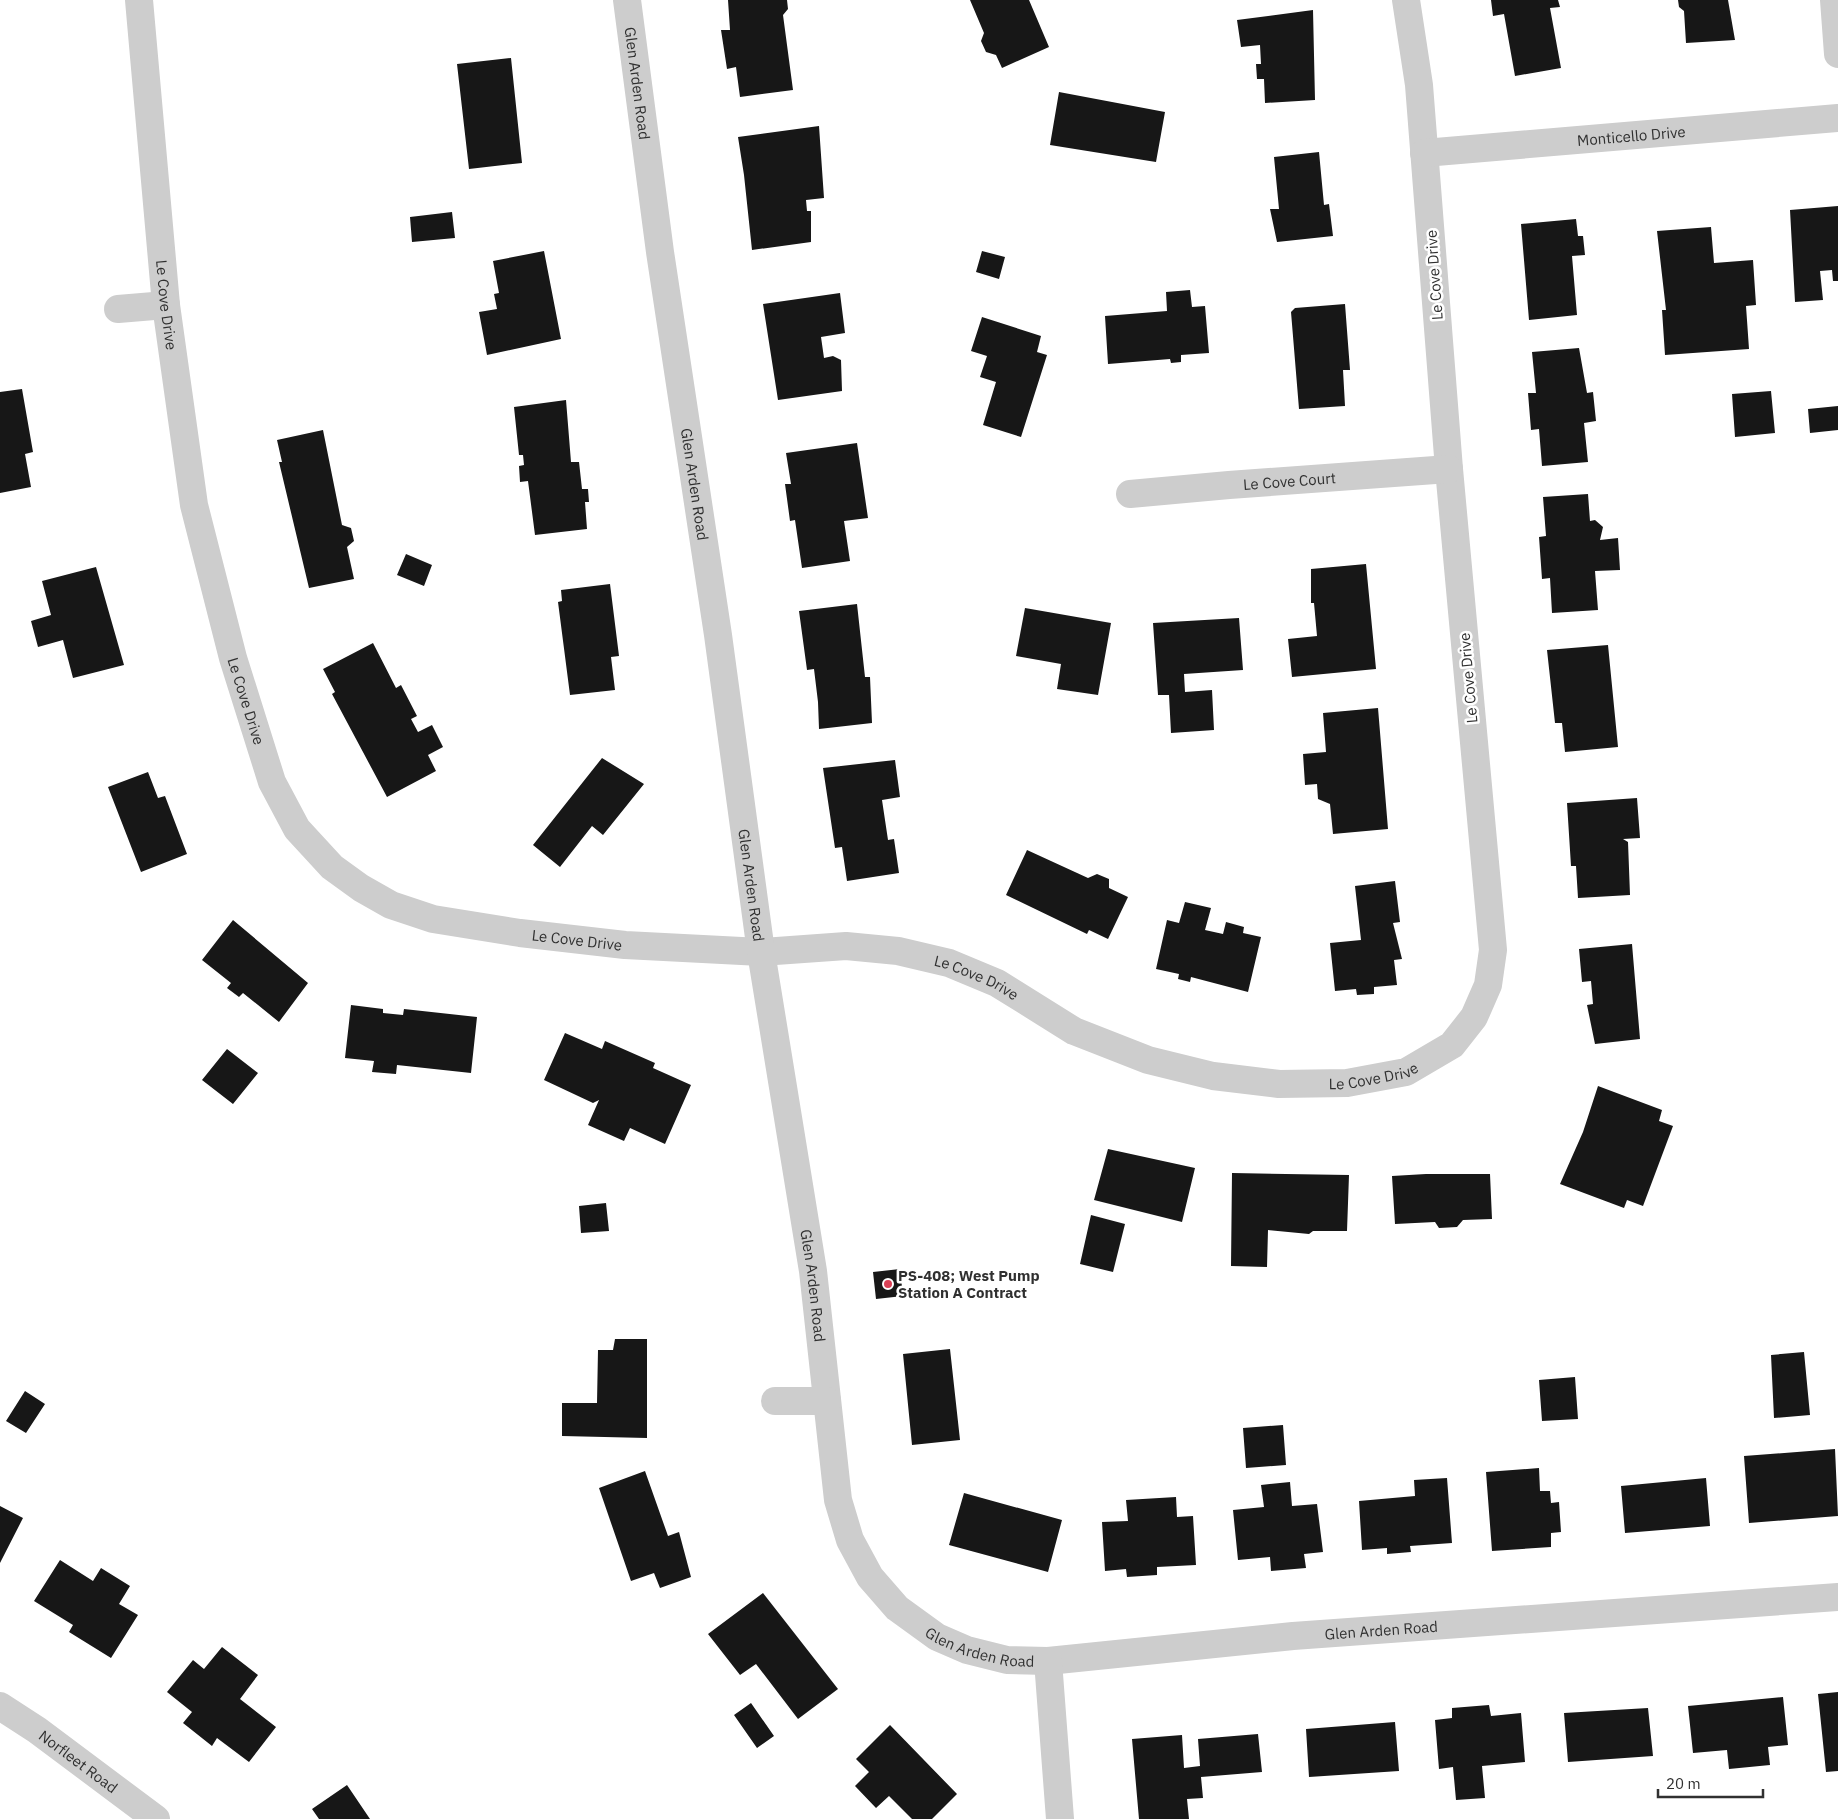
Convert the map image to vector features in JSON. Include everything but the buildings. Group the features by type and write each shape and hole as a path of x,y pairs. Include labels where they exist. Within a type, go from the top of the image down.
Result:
{"street":[{"name":"Le Cove Drive","path":"139,0 166,305 194,505 233,658 272,782 297,828 332,867 361,888 391,905 433,919 520,933 625,945 762,952 846,946 898,951 949,963 997,984 1074,1031 1148,1060 1213,1076 1279,1084 1347,1083 1406,1072 1452,1045 1474,1017 1488,985 1493,950 1449,469 1419,85 1406,0"},
{"name":"Glen Arden Road","path":"627,0 660,252 718,635 762,952 813,1271 838,1500 850,1540 870,1577 897,1608 937,1637 967,1650 1007,1660 1048,1661 1293,1636 1838,1597"},
{"path":"1834,0 1838,54"},
{"name":"Monticello Drive","path":"1424,153 1838,118"},
{"path":"118,309 166,305"},
{"name":"Le Cove Court","path":"1130,494 1449,469"},
{"path":"775,1401 827,1401"},
{"path":"1048,1661 1060,1819"},
{"name":"Norfleet Road","path":"0,1706 37,1730 156,1819"}],"place":[{"name":"PS-408; West Pump Station A Contract","path":"888,1284"}]}
